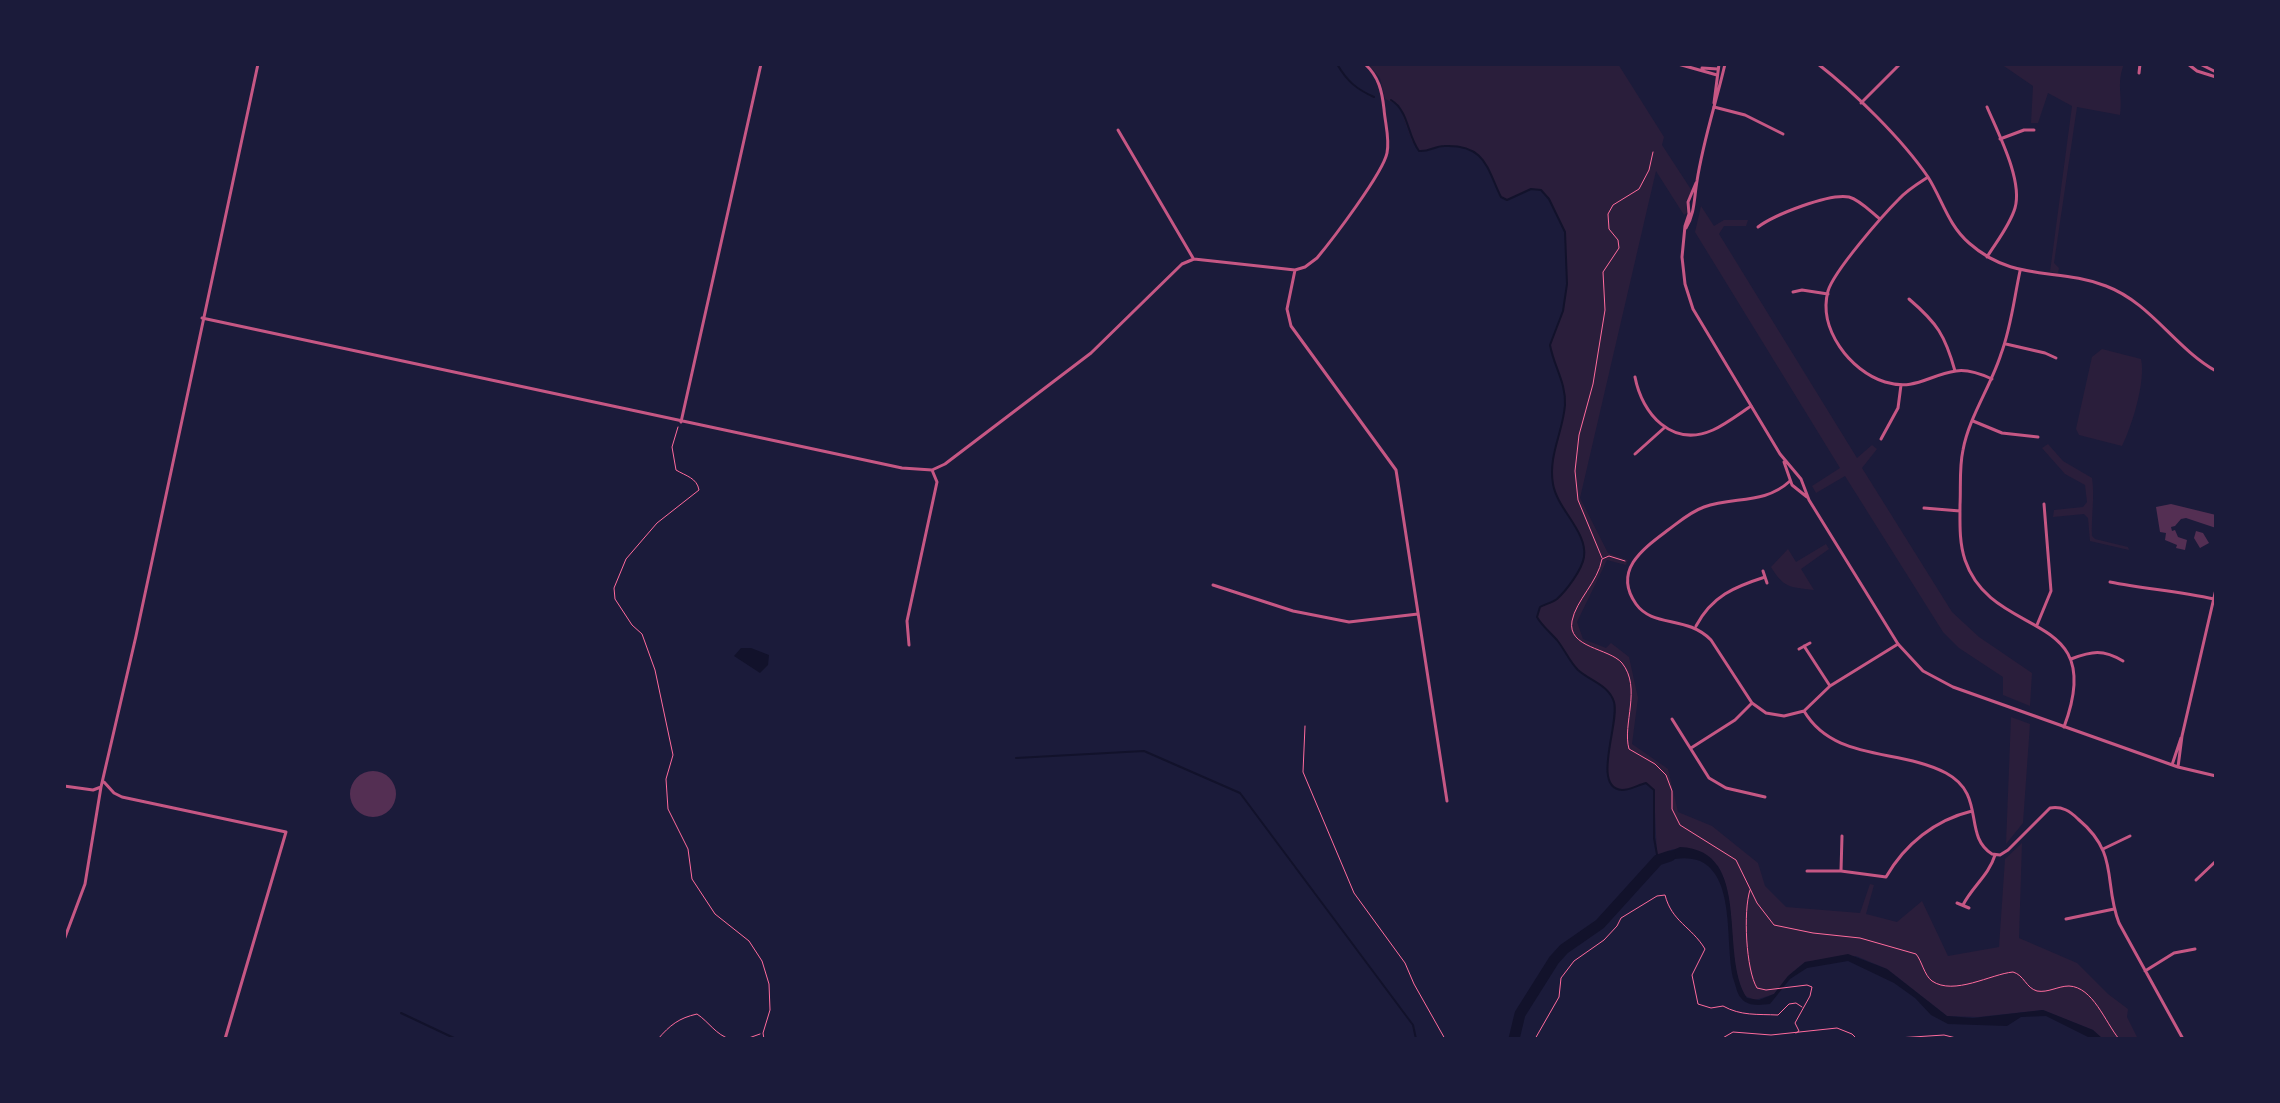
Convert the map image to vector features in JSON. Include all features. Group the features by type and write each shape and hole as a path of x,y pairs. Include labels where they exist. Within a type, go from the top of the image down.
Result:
{"street":[{"path":"64,940 85,884 101,787 258,64"},
{"path":"681,422 761,64"},
{"path":"202,318 681,422 902,468 932,470 945,464 1091,353 1176,268 1194,259 1295,270 1305,267 1322,252 1377,174 1386,156 1381,89 1375,74 1365,64"},
{"path":"1678,64 1717,75 1723,73"},
{"path":"1818,64 1861,103 1928,177 1954,226 1987,257 2020,271 2092,282 2120,292 2216,371"},
{"path":"1861,103 1900,64"},
{"path":"2139,73 2140,64"},
{"path":"2188,64 2197,71 2216,74"},
{"path":"2200,64 2216,74"},
{"path":"1690,66 1721,66"},
{"path":"1721,66 1723,73 1696,183 1688,202 1682,265 1690,303 1780,454 1794,487 1809,500"},
{"path":"1721,66 1723,73"},
{"path":"1714,107 1717,75 1721,66"},
{"path":"1714,107 1745,115 1783,134"},
{"path":"1987,107 2017,186 2009,221 1987,257"},
{"path":"1118,130 1194,259"},
{"path":"2000,139 2024,130 2034,130"},
{"path":"1928,177 1910,188 1838,273 1828,294 1829,323 1843,351 1856,365 1877,379 1901,385 1926,382 1955,371 1969,371 1992,379"},
{"path":"1758,227 1769,219 1838,196 1855,199 1881,220"},
{"path":"1295,270 1287,309 1291,326 1396,470 1447,801"},
{"path":"2020,271 2005,343 1963,449 1961,545 1975,581 1990,599 2036,625 2061,644 2071,659 2075,686 2064,727"},
{"path":"1793,292 1802,290 1828,294"},
{"path":"1909,299 1939,327 1949,347 1955,371"},
{"path":"2005,343 2056,358"},
{"path":"1635,377 1644,406 1656,422 1664,428 1685,434 1713,430 1751,406"},
{"path":"1881,439 1898,408 1901,385"},
{"path":"1973,421 2002,433 2038,437"},
{"path":"1635,454 1664,428"},
{"path":"1780,454 1800,478 1809,500 1898,644 1917,666 1944,684 2172,765 2216,776"},
{"path":"909,645 907,621 937,482 932,470"},
{"path":"1777,491 1791,480 1800,478"},
{"path":"1800,478 1801,485 1756,499 1718,503 1699,509 1641,550 1632,563 1630,587 1636,604 1660,620 1696,627 1711,640 1752,703 1766,713 1779,716 1804,711 1830,686 1898,644"},
{"path":"2036,625 2051,591 2044,504"},
{"path":"1924,508 1960,511"},
{"path":"1763,571 1767,583"},
{"path":"1696,627 1708,606 1723,593 1765,577"},
{"path":"2110,582 2150,590 2180,591 2214,599"},
{"path":"1213,585 1293,611 1349,622 1418,614"},
{"path":"2178,767 2182,736 2216,589"},
{"path":"2209,620 2216,622"},
{"path":"1799,649 1810,643"},
{"path":"1804,646 1830,686"},
{"path":"2071,659 2098,651 2123,661"},
{"path":"1689,748 1735,720 1752,703"},
{"path":"1804,711 1816,728 1840,744 1947,774 1965,790 1981,845 1995,855"},
{"path":"1672,719 1705,773 1714,782 1731,790 1765,797"},
{"path":"2172,765 2182,736"},
{"path":"104,782 122,797 286,832 225,1039"},
{"path":"64,786 93,790 101,787"},
{"path":"1963,905 1989,871 1995,855 2008,850 2043,813 2056,807 2068,811 2083,823 2103,849 2110,871 2114,909 2122,931 2183,1039"},
{"path":"1807,871 1841,871 1886,877 1931,827 1950,817 1973,811"},
{"path":"1841,871 1842,836"},
{"path":"2103,849 2130,836"},
{"path":"2196,880 2216,861"},
{"path":"1957,903 1969,908"},
{"path":"2066,919 2114,909"},
{"path":"2145,971 2174,953 2195,949"}],"path":[{"path":"1653,152 1649,170 1639,189 1613,205 1608,214 1609,229 1618,240 1619,248 1603,272 1605,310 1593,384 1579,432 1575,471 1577,494 1602,559 1573,618 1574,633 1585,644 1621,663 1627,672 1631,694 1629,749 1655,764 1666,775 1678,823 1735,858 1758,906 1777,927 1858,938 1916,954 1929,979 1935,982 1959,985 2011,972 2020,974 2030,987 2039,991 2068,986 2081,989 2088,994 2119,1039"},
{"path":"681,422 672,447 676,470 693,479 699,490 657,523 626,559 614,588 615,599 632,625 642,634 655,670 673,755 666,779 668,809 688,849 692,879 715,914 749,941 762,961 769,984 770,1010 764,1039"},
{"path":"1602,559 1609,556 1632,563"},
{"path":"1305,726 1303,772 1354,893 1405,963 1445,1039"},
{"path":"1750,890 1746,914 1747,965 1751,979 1757,988 1766,990 1812,987 1795,1023 1799,1031 1796,1033"},
{"path":"1535,1039 1559,997 1561,978 1574,961 1604,940 1621,918 1657,896 1665,895 1674,918 1705,949 1692,975 1698,1004 1711,1008 1723,1006 1735,1013 1751,1015 1778,1015 1789,1004 1796,1003 1802,1007"},
{"path":"658,1039 670,1024 697,1014 719,1036 730,1039"},
{"path":"1721,1039 1733,1032 1787,1034 1837,1028 1857,1039"},
{"path":"746,1039 763,1033"},
{"path":"1787,1034 1788,1039"},
{"path":"1882,1039 1944,1035 1960,1039"}],"shaded area":[{"path":"1368,64 1618,64 1664,137 1662,145 1692,191 1686,201 1687,213 1684,215 1656,171 1580,498 1608,553 1628,560 1626,565 1607,560 1577,622 1583,639 1606,648 1611,643 1629,657 1638,698 1632,744 1668,769 1678,812 1712,826 1758,863 1765,886 1786,907 1860,913 1870,884 1874,885 1866,914 1897,922 1922,901 1948,956 1999,947 2005,859 2022,843 2019,938 2077,963 2128,1009 2127,1017 2138,1039 2103,1039 2093,1030 2043,1010 1978,1017 1947,1016 1887,969 1856,956 1805,962 1788,976 1774,994 1755,1000 1745,996 1735,964 1729,898 1718,866 1673,849 1657,857 1654,790 1646,783 1622,790 1613,787 1609,778 1607,767 1615,712 1612,696 1578,670 1537,617 1540,607 1557,599 1569,586 1584,557 1581,539 1560,502 1552,474 1565,405 1564,389 1550,345 1563,311 1567,284 1565,231 1541,190 1531,189 1507,200 1501,197 1483,160 1469,149 1444,146 1419,151 1412,141 1399,105 1385,99 1380,78"},
{"path":"2001,64 2124,64 2120,78 2120,115 2077,107 2054,263 2059,268 2058,273 2050,272 2072,106 2048,93 2038,123 2031,123 2033,86"},
{"path":"1701,206 1714,226 1724,220 1748,220 1746,226 1724,226 1719,234 1857,458 1872,445 1877,449 1862,468 1952,612 1979,637 2032,673 2030,706 2003,695 2003,677 1959,648 1943,632 1845,476 1816,493 1812,486 1840,468 1695,232"},
{"path":"2102,349 2141,359 2140,391 2122,446 2079,435 2076,429 2092,357"},
{"path":"2048,444 2063,461 2092,478 2092,536 2128,547 2129,550 2090,541 2088,518 2084,514 2053,517 2054,510 2083,507 2087,502 2085,485 2065,474 2042,448"},
{"path":"1826,544 1829,549 1801,569 1814,590 1788,585 1771,567 1788,549 1796,562"},
{"path":"741,648 751,648 769,655 768,665 760,673 734,656"},
{"path":"2011,717 2030,724 2023,823 2006,844"},
{"path":"1680,847 1703,853 1718,866 1726,885 1739,979 1747,998 1759,1000 1774,994 1788,976 1805,962 1848,954 1887,969 1947,1016 1973,1018 2043,1010 2093,1030 2103,1039 2092,1039 2046,1016 2021,1017 2007,1026 1948,1024 1931,1015 1894,983 1848,961 1807,968 1790,979 1770,1004 1747,1003 1740,996 1734,981 1720,882 1712,870 1700,861 1674,859 1658,864 1657,857"}],"building":[{"path":"2171,504 2216,515 2216,528 2181,519 2171,527 2172,531 2175,530 2178,537 2187,540 2185,550 2176,548 2177,545 2165,540 2166,533 2160,532 2156,507"},
{"path":"2196,531 2203,533 2209,543 2200,548 2194,538"},
{"path":"373,771 389,778 396,794 389,810 373,817 357,810 350,794 357,778"}],"waterway":[{"path":"1337,64 1352,84 1374,97"},
{"path":"1391,100 1405,117 1419,151 1444,146 1469,149 1483,160 1501,197 1507,200 1531,189 1541,190 1549,199 1565,232 1567,284 1563,311 1550,345 1564,389 1565,405 1552,474 1560,502 1581,539 1584,557 1569,586 1557,599 1540,607 1537,617 1578,670 1612,696 1615,712 1607,767 1609,778 1613,787 1622,790 1646,783 1654,790 1654,838 1658,860"},
{"path":"1016,758 1144,751 1240,793 1413,1025 1416,1039"},
{"path":"1514,1039 1520,1014 1554,960 1564,949 1600,924 1658,860 1670,856"},
{"path":"401,1013 456,1039"}]}
